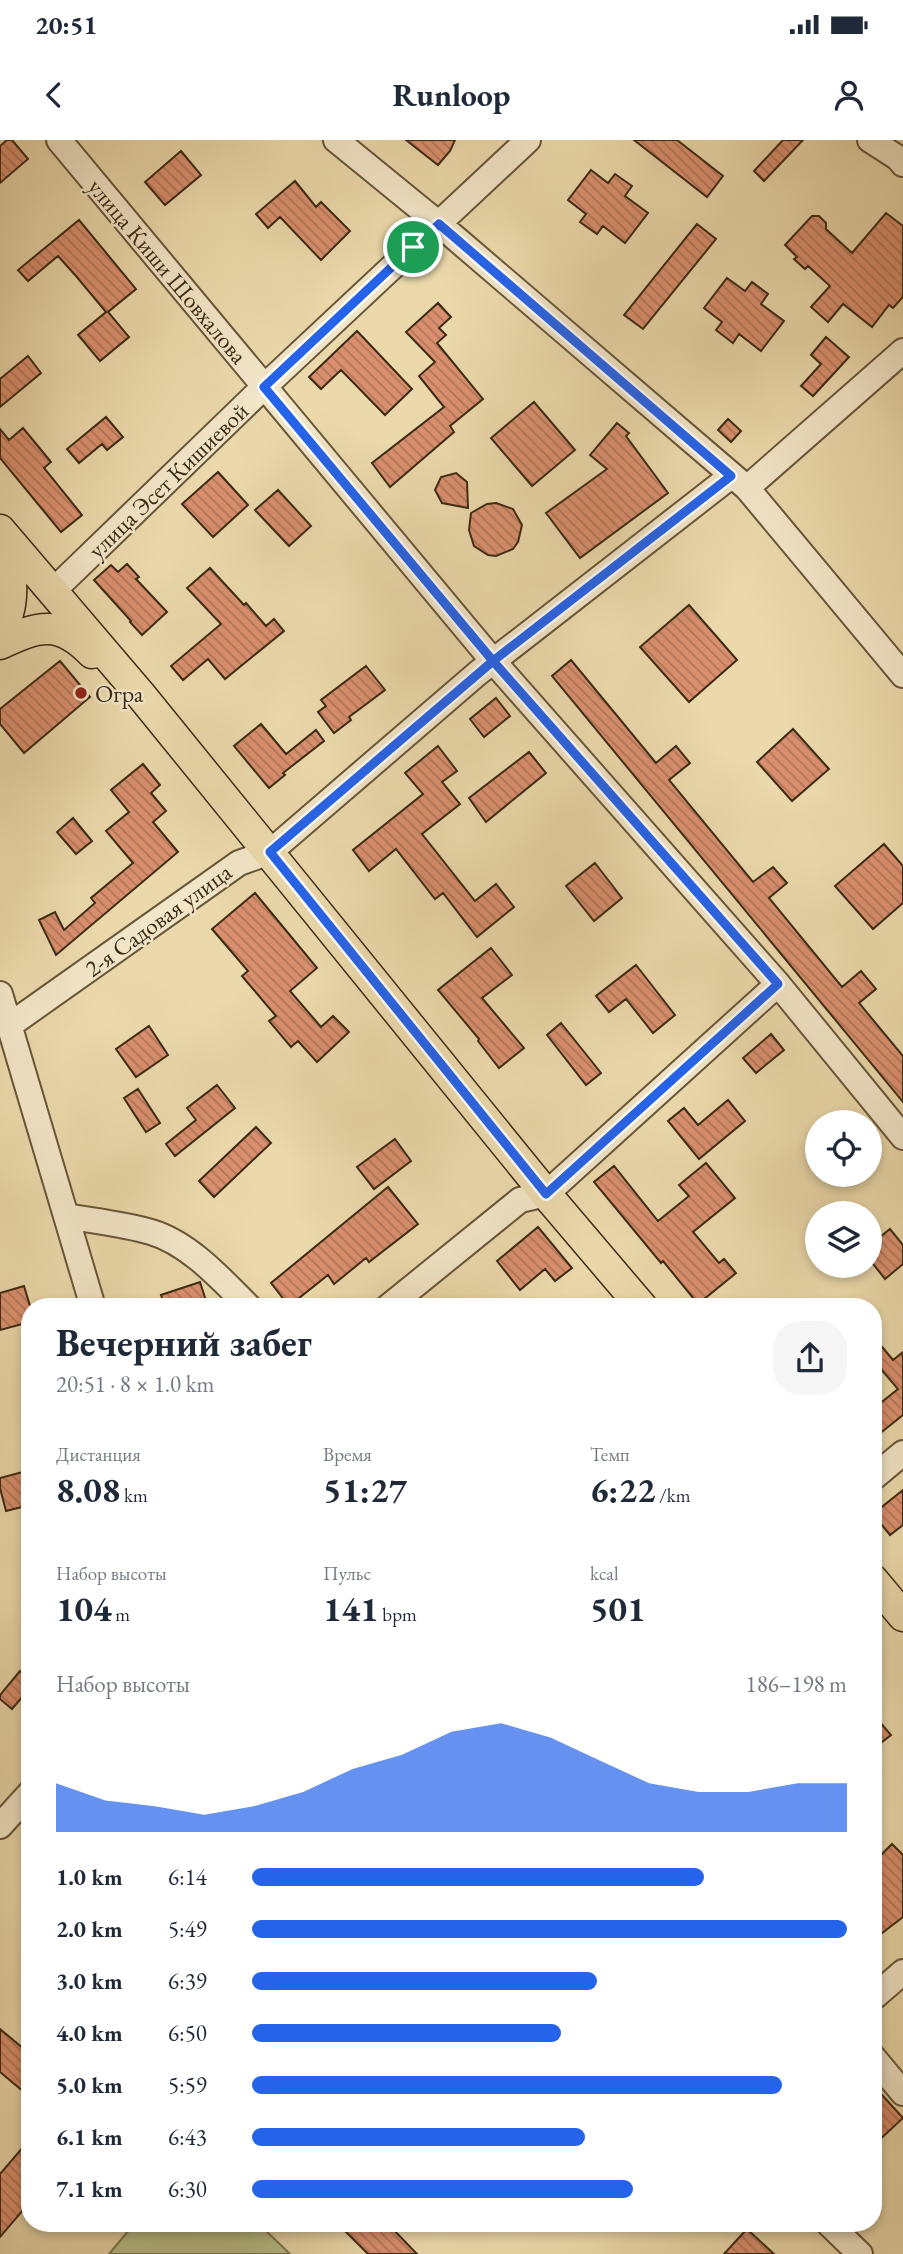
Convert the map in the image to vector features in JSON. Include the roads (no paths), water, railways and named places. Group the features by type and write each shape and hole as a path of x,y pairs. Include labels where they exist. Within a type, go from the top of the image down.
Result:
{"main road":[{"path":"2,536 53,591 140,694 546,1194 634,1298"},
{"path":"0,631 6,622 11,577 2,536"},
{"path":"0,644 25,632 45,627 66,634 140,694"},
{"path":"882,1591 903,1616"}],"street":[{"name":"улица Киши Шовхалова","path":"59,140 493,661 778,984 903,1137"},
{"path":"336,140 439,224 739,482 903,675"},
{"name":"улица Эсет Кишиевой","path":"53,591 264,387 528,140"},
{"path":"870,140 903,164"},
{"name":"2-я Садовая улица","path":"10,1025 239,863 270,852 493,661 739,482 903,351"},
{"path":"399,1298 520,1200 546,1194 778,984"},
{"path":"0,994 90,1298"},
{"path":"66,1216 153,1233 190,1252 240,1298"},
{"path":"882,1470 903,1453"},
{"path":"0,1826 21,1803"},
{"path":"882,1990 903,1972"},
{"path":"882,2068 903,2093"},
{"path":"837,2232 860,2254"}],"place":[{"name":"Огра","path":"81,693"}]}
